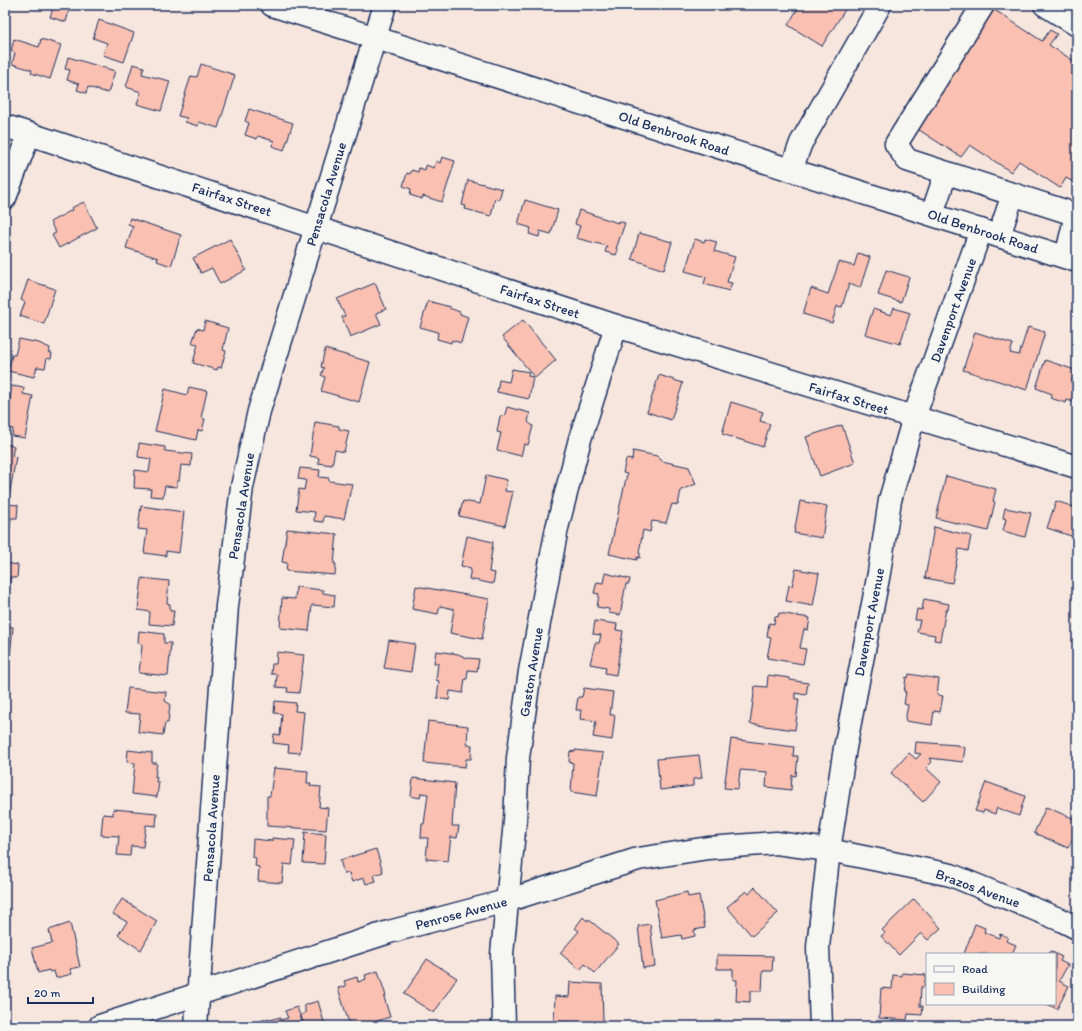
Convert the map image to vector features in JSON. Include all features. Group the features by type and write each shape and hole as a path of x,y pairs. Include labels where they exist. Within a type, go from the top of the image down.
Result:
{"street":[{"name":"Old Benbrook Road","path":"272,5 1071,259"},
{"name":"Pensacola Avenue","path":"196,1026 227,606 242,487 259,411 315,226 385,5"},
{"path":"791,170 801,143 880,5"},
{"path":"982,5 896,144 907,160 1076,215 1071,259"},
{"path":"1045,5 1077,25"},
{"name":"Fairfax Street","path":"5,126 315,226 616,326 1077,467"},
{"path":"5,198 29,134"},
{"path":"932,214 946,173"},
{"name":"Davenport Avenue","path":"821,1026 818,947 829,850 845,748 879,573 890,500 914,418 990,233 1013,194"},
{"name":"Gaston Avenue","path":"504,1026 502,954 515,821 518,758 526,694 554,543 580,439 616,326"},
{"name":"Penrose Avenue","path":"100,1026 390,932 506,901 638,859 692,851 776,843 829,850"},
{"name":"Brazos Avenue","path":"829,850 951,875 1077,928"}],"building":[{"path":"54,5 79,5 77,9 70,7 66,22 50,17"},
{"path":"800,5 848,5 822,46 788,25"},
{"path":"993,9 1042,41 1050,30 1057,34 1049,45 1077,63 1077,184 1066,178 1060,188 1019,161 1011,172 970,145 961,157 916,128"},
{"path":"99,20 134,33 124,62 103,55 107,43 93,38"},
{"path":"14,39 39,47 41,39 61,45 50,79 31,73 32,70 12,64 15,53 11,51"},
{"path":"68,57 115,71 108,93 88,87 86,93 77,90 79,84 67,80 70,70 65,69"},
{"path":"133,64 144,67 142,74 170,81 161,111 137,104 141,92 126,87"},
{"path":"201,64 235,75 218,128 199,122 198,126 185,122 187,118 178,116 191,76 197,77"},
{"path":"249,109 293,123 284,150 272,146 274,141 258,136 257,139 245,135 249,123 245,121"},
{"path":"442,157 455,161 442,202 423,196 422,199 410,195 411,189 403,186 407,173 410,174 412,170 418,172 419,168 425,170 426,165 434,168 436,161 440,163"},
{"path":"468,180 502,189 499,200 495,198 491,216 465,209 466,206 462,205"},
{"path":"525,200 558,210 551,234 540,231 539,237 529,234 531,228 518,224"},
{"path":"84,202 97,228 59,248 52,235 56,233 50,222 72,210 71,208"},
{"path":"579,210 618,223 618,221 625,223 616,249 618,250 616,255 605,252 607,246 576,238 580,226 575,224"},
{"path":"130,218 181,235 171,266 157,261 158,258 126,248 133,226 128,224"},
{"path":"639,233 672,242 664,270 632,259"},
{"path":"230,239 246,270 220,284 212,268 201,273 193,258"},
{"path":"695,239 704,242 705,239 717,242 714,251 735,257 727,282 732,283 729,291 704,284 706,277 685,271"},
{"path":"858,253 870,257 860,288 849,284 842,307 837,306 832,323 803,314 811,288 828,294 839,262 854,266"},
{"path":"886,270 909,277 901,302 878,295"},
{"path":"28,280 55,289 44,324 20,316 25,302 21,300"},
{"path":"375,283 386,309 376,313 381,324 350,337 342,317 345,316 337,299"},
{"path":"428,301 450,307 449,308 468,317 461,343 452,340 451,343 437,339 438,332 420,327"},
{"path":"894,308 910,313 900,344 865,334 873,309 891,315"},
{"path":"523,320 556,360 535,378 502,337"},
{"path":"205,321 228,328 223,350 226,351 221,368 218,367 217,370 193,363 198,344 192,343 197,328 203,330"},
{"path":"1028,327 1045,332 1027,390 963,370 975,332 1013,344 1010,353 1019,355"},
{"path":"19,339 39,343 50,348 49,353 52,353 51,359 47,358 45,368 37,367 34,377 8,371 12,355 15,355"},
{"path":"325,349 370,362 359,402 321,391 325,377 321,375 324,368 321,367"},
{"path":"1045,360 1075,370 1071,383 1077,386 1077,403 1067,400 1066,403 1050,398 1052,394 1036,388"},
{"path":"512,369 529,372 528,376 533,377 529,399 497,392 499,380 509,382"},
{"path":"659,375 683,383 671,420 647,412"},
{"path":"12,386 24,388 23,394 33,396 25,438 12,436 13,429 5,427 5,405 9,405"},
{"path":"189,387 207,391 201,418 205,419 202,431 198,430 196,440 155,431 165,389 187,395"},
{"path":"731,402 763,412 760,421 770,424 763,447 722,434"},
{"path":"507,407 530,413 528,422 533,426 528,445 524,444 521,456 497,450 501,433 497,432 500,416 505,414"},
{"path":"315,422 339,426 339,429 349,431 344,452 335,450 332,465 318,463 319,458 310,456"},
{"path":"842,425 855,463 820,476 806,437"},
{"path":"139,443 165,447 165,451 192,454 191,466 181,465 177,487 165,486 163,497 150,496 151,489 134,488 135,470 149,472 151,459 138,457"},
{"path":"5,444 14,446 12,456 16,457 9,497 5,496"},
{"path":"633,451 657,456 662,461 689,467 696,484 681,490 678,505 672,504 666,523 652,521 650,532 643,530 639,553 640,558 637,557 637,560 609,554 627,474 623,473 626,459 632,460"},
{"path":"300,468 320,470 319,477 329,478 329,481 352,484 344,519 324,516 323,522 314,521 315,512 296,510 299,489 304,490 306,480 298,479"},
{"path":"486,475 507,480 505,491 513,492 505,526 459,516 463,501 480,504"},
{"path":"946,476 996,489 993,501 995,502 988,531 936,518"},
{"path":"800,501 827,506 822,538 794,533"},
{"path":"1056,501 1077,508 1077,538 1047,528"},
{"path":"5,504 18,505 17,518 11,518 8,545 5,545"},
{"path":"141,506 184,512 179,553 166,551 166,556 144,553 147,530 138,529"},
{"path":"1005,508 1031,513 1025,537 1003,531 1006,519 1003,518"},
{"path":"934,527 971,536 968,551 959,549 952,583 925,578"},
{"path":"287,529 337,534 334,564 336,564 335,575 286,571 287,563 282,562"},
{"path":"467,536 493,542 489,572 495,573 493,584 469,579 471,568 461,566"},
{"path":"5,563 18,565 17,578 10,577 10,585 5,585"},
{"path":"796,569 819,573 813,606 786,601 789,585 792,586"},
{"path":"605,573 630,579 629,584 626,584 620,615 609,613 609,609 597,607 599,594 594,593 597,582 603,583"},
{"path":"142,578 169,581 167,603 170,604 170,611 174,611 172,626 149,624 150,612 138,610"},
{"path":"416,586 489,599 482,639 450,633 454,609 440,606 438,614 412,609"},
{"path":"296,587 323,590 323,593 335,595 334,607 312,605 309,631 280,628 282,598 295,599"},
{"path":"924,599 949,604 948,610 946,609 940,641 934,640 935,635 917,632 920,620 915,620 917,609 922,610"},
{"path":"779,613 810,618 808,630 804,629 800,648 806,649 803,664 767,658 771,637 767,636 769,623 774,624 775,616 778,617"},
{"path":"595,621 617,624 616,630 623,631 616,675 605,673 606,667 590,664 595,643 599,643 601,635 593,634"},
{"path":"5,626 13,627 10,656 5,656"},
{"path":"139,631 164,634 164,643 171,643 168,676 139,673 142,646 138,643"},
{"path":"389,640 415,644 411,672 384,668"},
{"path":"436,651 458,654 467,658 479,659 477,671 468,670 463,693 450,691 449,700 437,698 439,681 436,680 438,663 434,663"},
{"path":"277,652 304,655 299,693 287,692 288,688 276,687 277,674 271,674 272,664 276,664"},
{"path":"909,674 939,679 937,695 943,696 940,712 934,711 932,725 905,721 908,705 904,704 906,692 904,692 906,677 908,678"},
{"path":"768,675 790,678 790,680 808,683 806,695 795,693 795,699 799,699 795,730 750,724 755,686 767,687"},
{"path":"128,688 166,692 165,701 170,704 168,723 165,723 163,735 138,732 140,714 125,713"},
{"path":"584,688 613,692 610,715 615,715 612,740 593,737 596,721 580,719 581,710 576,710 578,697 582,697"},
{"path":"275,701 296,703 295,711 304,712 300,753 288,752 289,745 273,743 274,734 280,735 282,714 274,713"},
{"path":"428,721 468,726 467,745 472,745 471,759 466,759 465,767 424,763"},
{"path":"731,739 794,747 793,756 798,756 796,776 792,775 791,790 766,787 767,772 740,770 738,789 724,788"},
{"path":"916,742 957,745 965,748 963,762 929,758 932,762 926,768 941,782 923,802 891,773 909,753 916,759 921,754 915,753"},
{"path":"128,750 152,753 152,763 157,763 155,777 157,777 156,782 159,782 157,797 132,794 135,763 127,762"},
{"path":"575,750 603,753 597,796 571,792 573,763 569,762 570,751 575,752"},
{"path":"699,755 702,778 693,779 693,786 660,790 657,759"},
{"path":"274,768 308,771 307,783 311,783 310,786 321,787 319,807 328,808 326,830 267,826 267,796 270,796"},
{"path":"413,778 455,783 452,826 459,826 457,838 451,837 448,861 426,859 428,838 421,838 422,824 424,824 428,794 421,793 420,798 411,796"},
{"path":"986,782 1025,796 1019,816 997,808 995,814 984,810 983,813 975,811"},
{"path":"1046,807 1077,820 1077,839 1073,838 1068,848 1034,833"},
{"path":"113,809 157,813 156,826 146,825 143,847 131,846 130,856 117,855 119,836 101,835 103,814 113,815"},
{"path":"305,832 326,834 324,864 303,863"},
{"path":"272,838 295,840 292,865 284,864 282,883 258,881 259,867 255,866 256,858 252,857 253,839 272,841"},
{"path":"376,849 383,872 374,875 376,881 366,884 364,878 352,882 349,873 344,874 340,860"},
{"path":"755,887 778,913 752,936 727,907 746,891 749,894"},
{"path":"687,892 688,897 699,895 705,928 694,930 695,936 682,939 681,935 662,938 655,900"},
{"path":"122,899 157,921 141,950 118,935 127,922 113,914"},
{"path":"914,899 941,928 928,940 921,933 899,955 881,936 885,933 882,930"},
{"path":"583,917 587,921 588,919 619,944 595,973 585,964 580,970 560,953 579,931 575,928"},
{"path":"70,923 80,967 70,969 72,974 56,978 54,971 50,972 49,970 38,973 32,948 52,943 49,930"},
{"path":"650,924 655,966 643,968 638,926"},
{"path":"975,924 985,928 984,932 999,938 1000,934 1008,937 1006,941 1016,945 1012,953 964,953"},
{"path":"1056,954 1062,957 1060,961 1068,965 1059,981 1069,986 1057,1009 1049,1005 1056,1005"},
{"path":"717,955 773,956 772,971 763,971 762,991 750,991 750,1002 736,1001 737,980 733,980 733,969 717,969"},
{"path":"427,959 457,978 434,1013 404,994"},
{"path":"378,971 386,996 384,997 390,1017 361,1026 350,1026 338,988 346,986 344,981 357,977 358,982 366,979 365,975"},
{"path":"902,973 926,975 924,987 921,987 920,1006 923,1006 922,1015 908,1014 907,1020 879,1018 881,988 892,989 893,975 902,976"},
{"path":"570,982 602,984 603,1022 585,1021 585,1023 554,1021 555,996 569,997"},
{"path":"318,1001 325,1026 258,1026 257,1022 269,1018 270,1020 280,1017 280,1020 288,1018 285,1011 297,1007 303,1024 301,1015 305,1013 305,1005"}]}
